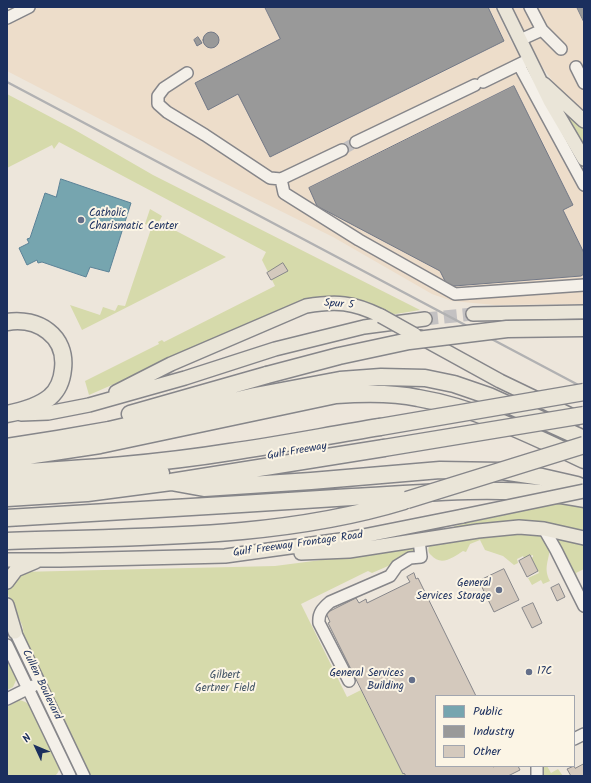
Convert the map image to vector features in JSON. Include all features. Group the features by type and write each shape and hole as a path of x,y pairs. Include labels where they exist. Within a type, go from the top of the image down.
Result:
{"highway":[{"path":"7,322 18,320 35,324 52,334 61,346 64,360 62,377 57,388 50,396 36,405 7,415"},
{"path":"7,447 57,435 267,375 339,356 409,340 507,329 584,328"},
{"path":"7,439 109,430 255,396 340,380 381,377 425,378 454,384 489,396 584,440"},
{"name":"Gulf Freeway","path":"7,485 79,481 171,482 381,438 584,392"},
{"path":"7,459 72,450 336,395 374,393 418,397 464,409 517,428 584,460"},
{"name":"Gulf Freeway","path":"381,438 584,402"},
{"name":"Gulf Freeway","path":"7,498 79,481 230,453 381,438 584,415"},
{"path":"7,541 174,536 283,527 390,505 584,445"},
{"path":"171,482 204,488 311,482 440,470 502,471 542,477 577,485 584,489"},
{"name":"Gulf Freeway","path":"7,473 79,481"},
{"path":"7,518 92,514 260,502 482,491 533,492 584,499"}],"main road":[{"path":"504,7 520,40 524,62 541,82 584,121"},
{"path":"541,82 550,101 584,158"},
{"name":"Spur 5","path":"89,405 172,364 306,306 328,302 346,303 364,308 415,334 500,381 584,422"},
{"path":"472,314 584,312"},
{"path":"7,415 48,412 89,405 185,378 275,349 364,327 425,319"},
{"name":"Gulf Freeway Frontage Road","path":"13,560 225,556 348,539 463,516 584,489"},
{"path":"225,556 349,551 478,530 519,527 544,529 584,538"},
{"path":"7,551 13,560"},
{"path":"7,582 16,570 23,566 42,560"},
{"path":"7,605 15,632"}],"street":[{"path":"7,18 29,7"},
{"path":"530,7 542,30 561,49"},
{"path":"520,40 542,30"},
{"path":"356,142 524,62 584,185"},
{"path":"576,67 584,83"},
{"path":"187,73 164,88 158,96 158,104 167,112 205,134 270,178 281,179 342,150"},
{"path":"281,179 284,193 359,240 455,294 584,285"},
{"path":"544,529 584,606"},
{"path":"349,681 319,623 318,618 320,613 330,602 390,576 397,566 410,558 421,557 419,540"},
{"name":"Cullen Boulevard","path":"7,615 83,773"},
{"name":"Cullen Boulevard","path":"7,645 68,776"},
{"path":"7,699 40,682"},
{"path":"575,738 584,734"},
{"path":"68,776 83,773"}],"shaded area":[{"path":"39,7 495,7 510,39 584,171 584,304 495,305 452,301 432,294 333,237 206,174 7,71 7,23"},
{"path":"509,7 584,7 584,115 563,95 543,68 523,35"}],"green space":[{"path":"7,94 75,130 153,175 420,310 390,315 371,305 350,298 326,296 304,301 89,395 85,381 159,344 158,342 162,340 164,342 275,286 262,260 266,252 59,142 54,149 52,145 7,168"},
{"path":"555,99 584,128 584,151"},
{"path":"150,209 162,216 159,222 226,257 82,330 70,305 100,315 103,307 115,311 118,305 125,306 152,226 145,224"},
{"path":"564,502 584,505 584,533 455,530 454,526"},
{"path":"502,534 543,536 550,547 547,572 550,581 543,584 541,580 532,585 528,578 539,573 531,558 533,555 524,558 523,556 517,559 518,563 514,565 503,556 485,550 480,540 470,544 466,552 463,551 456,556 443,561 435,559 428,551 429,546"},
{"path":"557,537 584,543 584,569 576,573 578,579 571,583 556,539"},
{"name":"Gilbert Gertner Field","path":"414,548 418,553 372,573 368,571 301,604 347,697 361,690 403,774 404,773 406,776 89,776 23,641 23,627 10,601 7,591 7,586 19,572 275,566"},
{"path":"7,655 17,678 13,687 7,690"},
{"path":"19,700 27,703 31,707 58,764 59,770 55,776 7,776 7,707"},
{"path":"542,767 548,767 551,773 558,769 563,776 541,776"}],"building: Public":[{"name":"Catholic Charismatic Center","path":"61,179 131,203 109,272 90,267 86,277 42,262 38,263 37,260 27,265 19,248 29,243 27,239 30,238 45,193 56,197"}],"building: Industry":[{"path":"265,7 488,7 504,41 270,157 238,94 208,110 195,83 280,39"},
{"path":"577,7 584,7 584,22"},
{"path":"211,32 217,34 219,40 217,46 211,48 205,46 203,40 205,34"},
{"path":"198,37 202,43 197,46 194,40"},
{"path":"514,86 573,205 563,210 584,253 584,274 581,276 454,286 446,283 440,271 317,206 309,188"}],"building: Other":[{"path":"283,263 288,271 271,280 267,273"},
{"path":"530,555 538,571 527,577 519,561"},
{"name":"General Services Storage","path":"504,569 519,600 494,612 479,581"},
{"name":"General Services Building","path":"414,573 416,579 418,578 476,695 435,695 435,767 518,767 520,770 508,776 406,776 404,773 403,774 328,623 330,622 326,613 356,598 359,603 366,599 367,603 410,582 407,577"},
{"path":"559,584 565,597 557,601 551,588"},
{"path":"533,603 542,623 532,628 522,608"},
{"path":"584,764 584,776 571,776 567,769 572,767 575,768"}],"tunnel":[{"path":"342,150 356,142"},
{"path":"425,319 473,314"}],"railway":[{"path":"7,82 584,388"}],"place":[{"name":"Catholic Charismatic Center","path":"81,220"},
{"name":"General Services Storage","path":"499,590"},
{"name":"17C","path":"529,672"},
{"name":"General Services Building","path":"412,680"}]}
